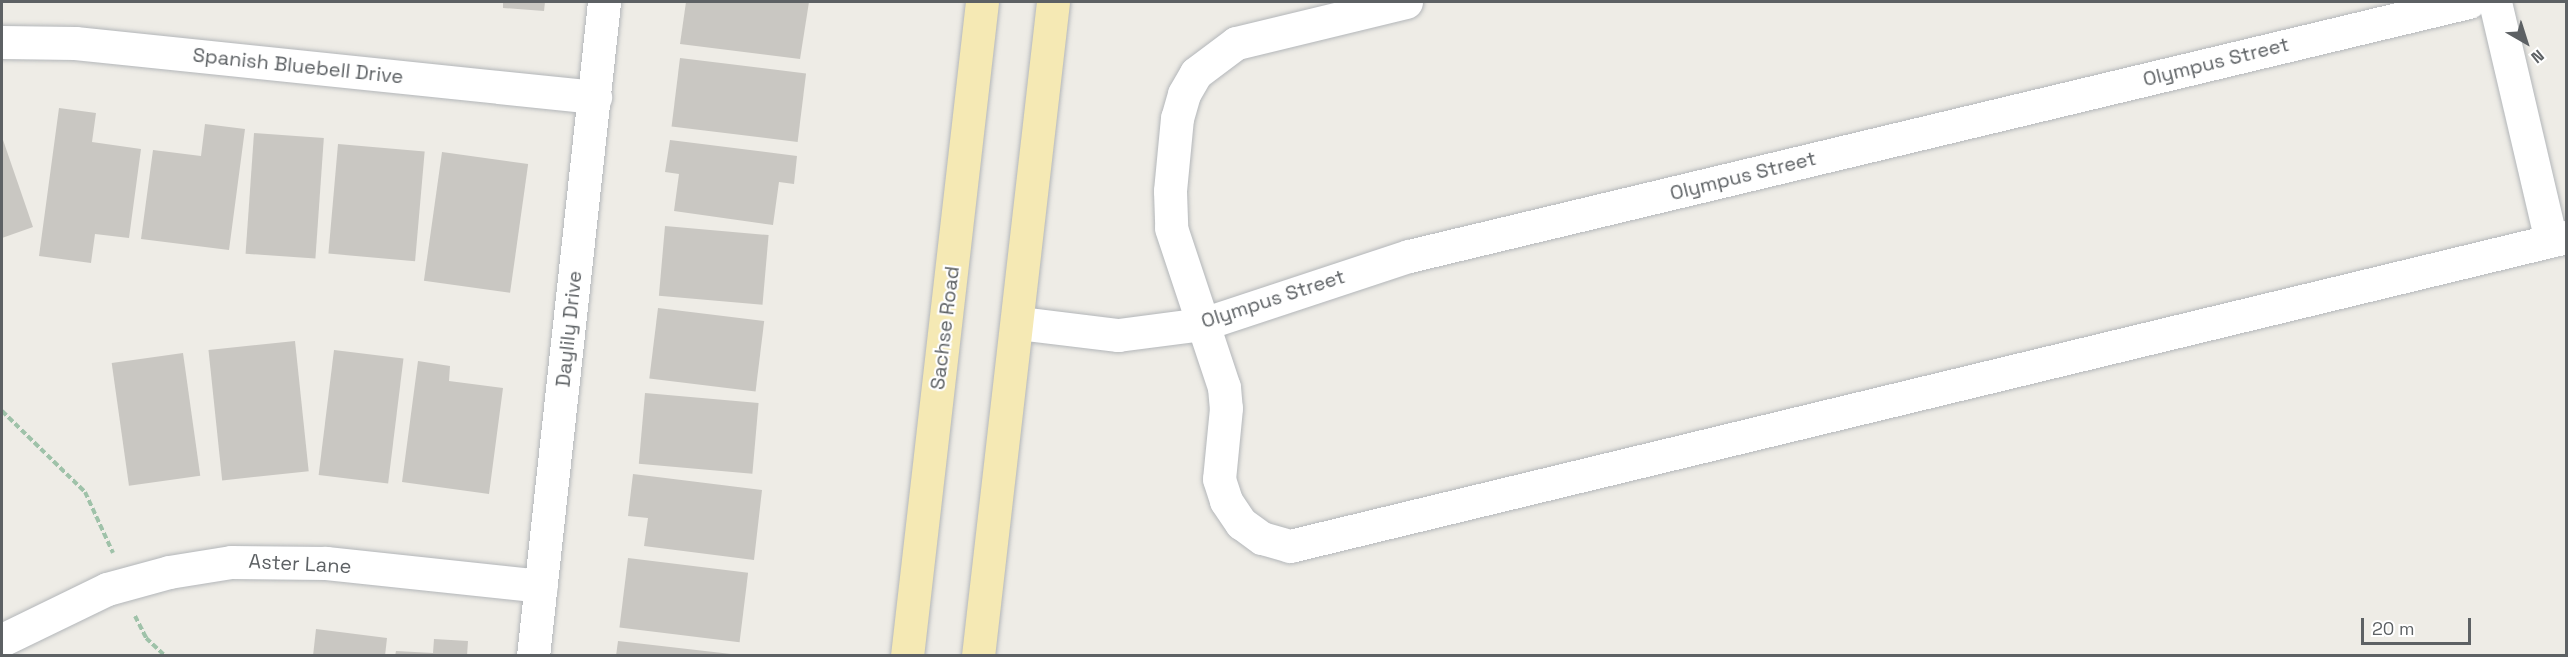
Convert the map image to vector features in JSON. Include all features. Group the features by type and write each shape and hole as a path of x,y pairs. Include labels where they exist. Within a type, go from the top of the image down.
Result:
{"main road":[{"name":"Sachse Road","path":"907,656 982,2"},
{"path":"978,656 1018,323 1053,2"}],"street":[{"name":"Daylily Drive","path":"533,656 604,2"},
{"path":"1406,2 1236,43 1196,73 1184,94 1178,118 1170,209 1177,253 1203,324 1225,397 1219,478 1226,501 1241,523 1262,538 1290,546 2559,239 2495,2"},
{"name":"Olympus Street","path":"1018,323 1118,335 1203,324 1409,256 2469,2"},
{"name":"Spanish Bluebell Drive","path":"2,42 75,43 595,97"},
{"name":"Aster Lane","path":"2,640 78,601 124,585 169,572 263,559 541,586"}],"path":[{"path":"2,411 85,492 98,512 146,638 165,656"}],"building":[{"path":"503,2 545,2 544,11 503,8"},
{"path":"686,2 809,2 800,59 680,44"},
{"path":"680,58 806,73 798,142 672,126"},
{"path":"59,108 96,113 92,142 141,149 129,238 95,234 91,263 39,256"},
{"path":"205,124 245,129 229,250 141,239 153,150 201,156"},
{"path":"254,133 324,138 315,259 246,254"},
{"path":"2,137 33,227 2,238"},
{"path":"670,140 797,156 794,184 779,182 773,225 674,211 679,174 665,172"},
{"path":"338,144 425,152 415,261 328,254"},
{"path":"442,152 528,164 510,293 424,281"},
{"path":"665,226 769,235 763,305 659,296"},
{"path":"658,308 764,321 756,392 649,378"},
{"path":"295,341 309,471 222,480 208,350"},
{"path":"334,350 403,359 388,484 319,475"},
{"path":"183,353 200,476 129,486 112,363"},
{"path":"418,361 450,366 449,381 503,388 489,494 402,482"},
{"path":"645,393 759,403 752,474 639,464"},
{"path":"633,474 762,490 754,560 644,546 648,518 628,516"},
{"path":"628,558 748,573 740,642 619,627"},
{"path":"316,629 387,638 385,656 313,656"},
{"path":"434,639 468,641 467,656 395,656 396,651 433,653"},
{"path":"618,641 731,654 731,656 616,656"}]}
